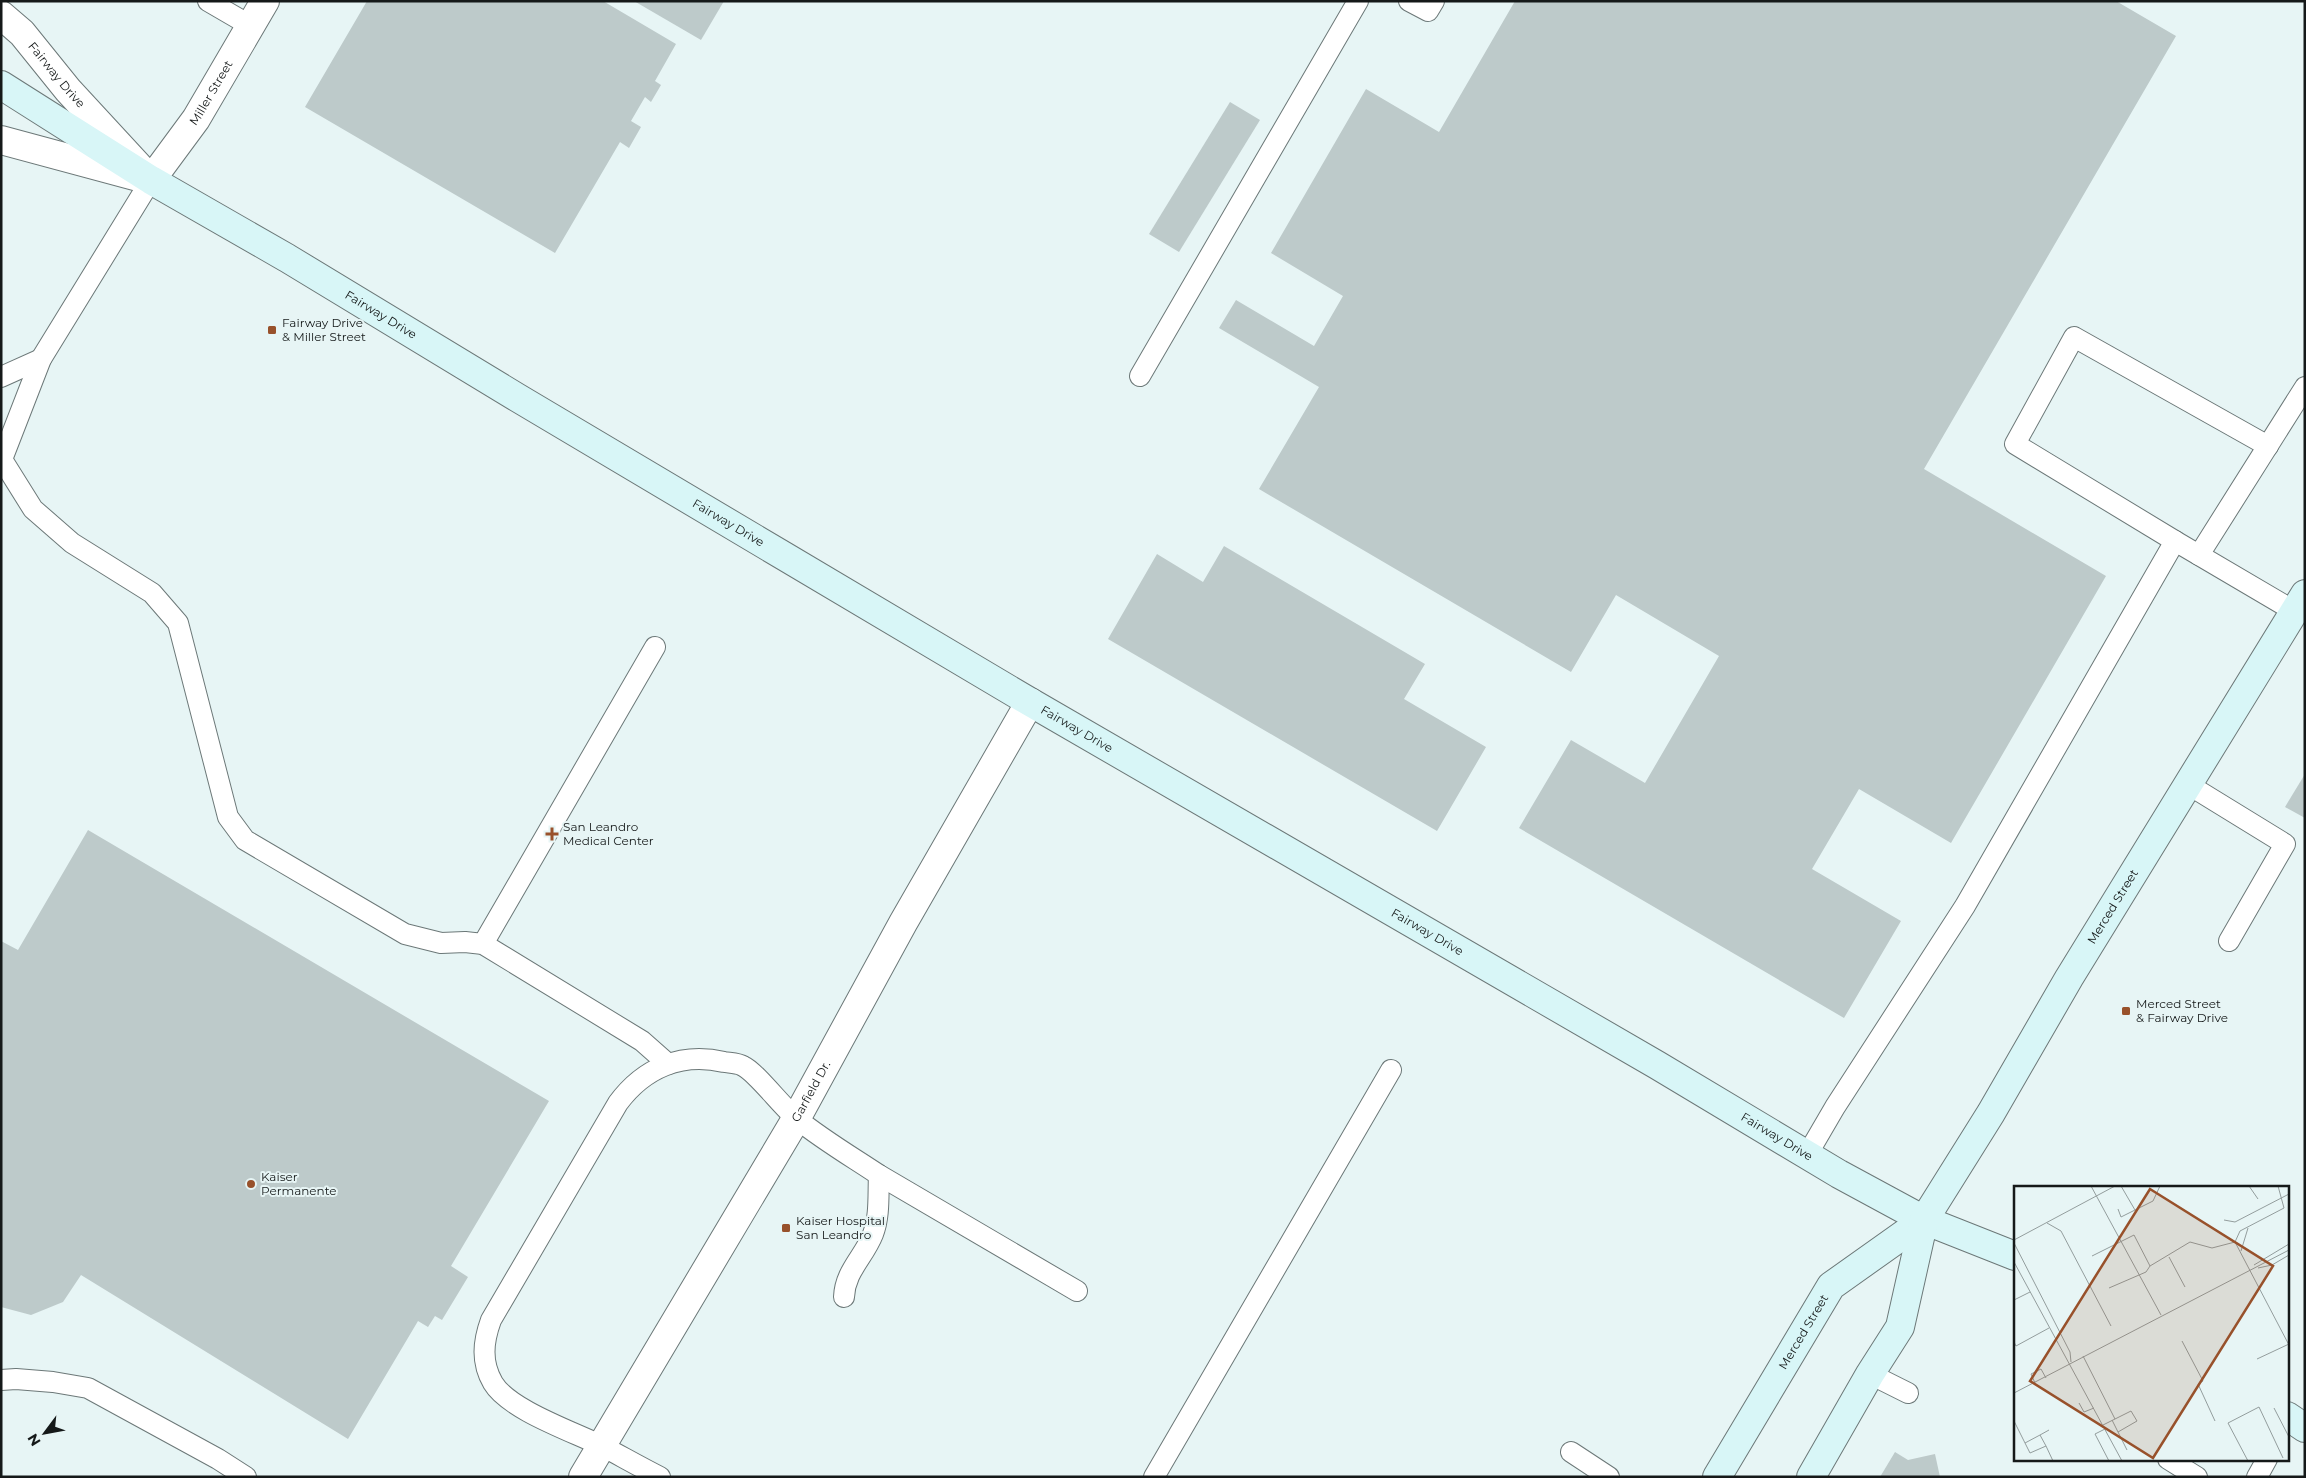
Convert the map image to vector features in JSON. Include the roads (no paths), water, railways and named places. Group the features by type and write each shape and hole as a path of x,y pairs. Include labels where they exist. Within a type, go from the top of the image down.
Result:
{"street":[{"name":"Miller Street","path":"151,180 196,119 265,1"},
{"name":"Fairway Drive","path":"1,16 22,33 68,90 151,180"},
{"name":"Fairway Drive","path":"1,84 151,180 287,258 525,402 1030,702 1807,1155 1924,1220 2014,1256"},
{"name":"Fairway Drive","path":"1,140 151,180"},
{"name":"Merced Street","path":"1811,1477 1870,1374 1900,1327 1924,1220 1995,1107 2069,978 2299,603"},
{"name":"Garfield Dr.","path":"583,1477 796,1119 903,923 1030,702"},
{"name":"Merced Street","path":"1718,1477 1831,1286 1924,1220"}],"lane":[{"path":"208,1 251,26"},
{"path":"1140,376 1358,1"},
{"path":"1409,1 1428,11 1434,1"},
{"path":"151,180 41,359 2,462 33,509 72,543 152,594 178,623 228,816 244,840 405,934 440,943 465,942 483,944 642,1041 668,1064"},
{"path":"2268,446 2074,337 2015,444 2199,555 2299,603"},
{"path":"1,377 41,359"},
{"path":"2199,555 2305,387"},
{"path":"1807,1155 1835,1107 1965,906 2175,541"},
{"path":"483,944 656,647"},
{"path":"2189,785 2285,844 2229,941"},
{"path":"660,1477 601,1445 546,1422 509,1398 494,1385 483,1351 491,1320 524,1260 618,1103 631,1086 642,1076 668,1064 688,1059 714,1059 744,1066 796,1119 879,1175 1077,1291"},
{"path":"1154,1477 1391,1070"},
{"path":"844,1297 844,1282 873,1234 877,1216 879,1175"},
{"path":"1870,1374 1908,1393"},
{"path":"1,1380 16,1379 54,1382 88,1388 218,1458 246,1477"},
{"path":"1571,1452 1609,1477"},
{"path":"2170,1460 2197,1477"},
{"path":"2257,1477 2266,1460"}],"place":[{"name":"Fairway Drive & Miller Street","path":"272,330"},
{"name":"San Leandro Medical Center","path":"552,834"},
{"name":"Merced Street & Fairway Drive","path":"2126,1011"},
{"name":"Kaiser Permanente","path":"251,1184"},
{"name":"Kaiser Hospital San Leandro","path":"786,1228"}]}
